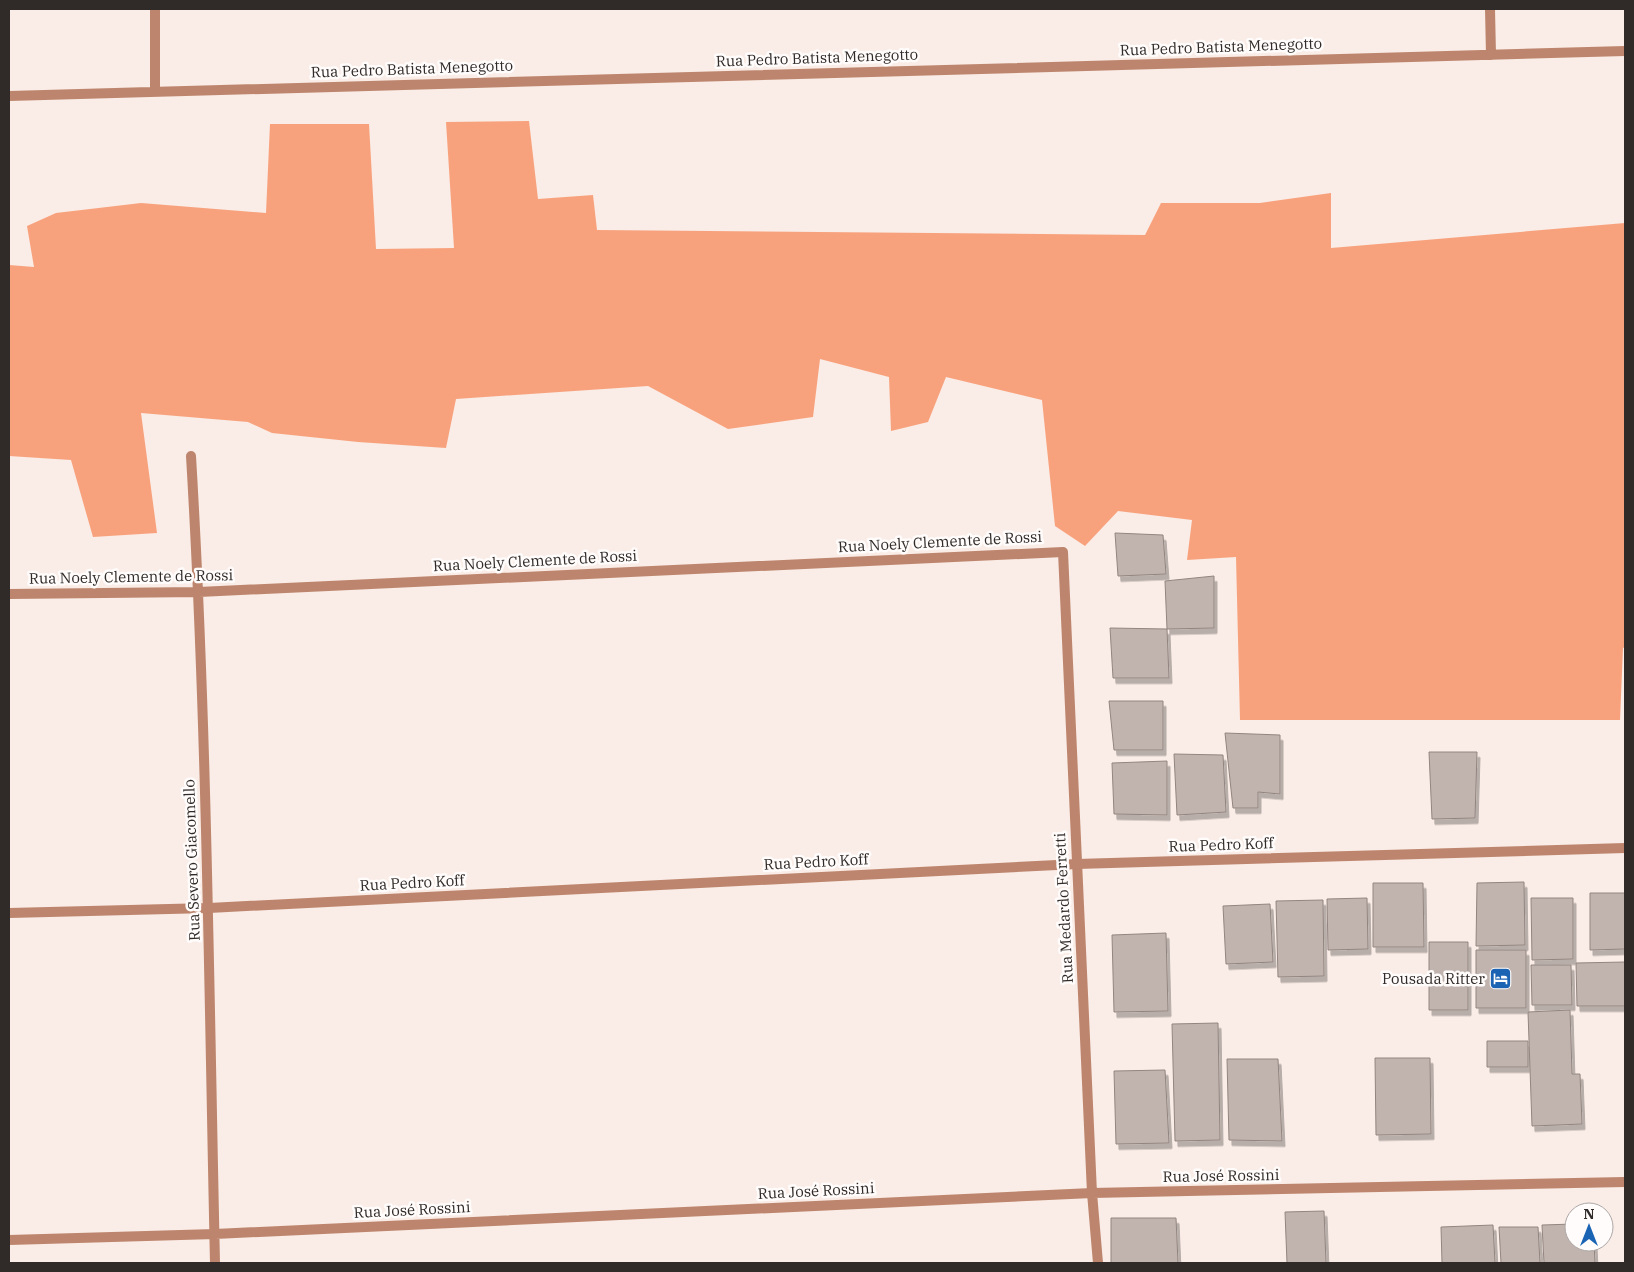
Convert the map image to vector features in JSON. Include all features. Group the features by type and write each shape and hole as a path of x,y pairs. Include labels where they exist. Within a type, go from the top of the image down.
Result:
{"street":[{"path":"155,9 155,92"},
{"path":"1490,9 1491,55"},
{"name":"Rua Pedro Batista Menegotto","path":"9,96 1625,51"},
{"name":"Rua Severo Giacomello","path":"191,456 199,592 209,908 215,1263"},
{"name":"Rua Noely Clemente de Rossi","path":"9,594 199,592 1063,552"},
{"name":"Rua Medardo Ferretti","path":"1063,552 1092,1193 1098,1263"},
{"name":"Rua Pedro Koff","path":"9,913 209,908 1077,864 1625,848"},
{"name":"Rua José Rossini","path":"9,1240 215,1234 1092,1193 1625,1182"}],"shaded area":[{"path":"529,121 538,199 593,195 597,230 1145,235 1161,203 1260,203 1331,193 1331,248 1625,223 1625,647 1623,648 1620,720 1240,720 1236,557 1187,560 1192,520 1118,511 1085,546 1055,526 1042,400 946,377 928,422 891,431 889,377 820,359 813,417 728,429 648,386 456,399 446,448 358,442 272,433 248,422 141,413 157,533 93,537 71,460 9,456 9,265 34,267 27,226 56,213 141,203 266,213 270,124 369,124 376,249 454,248 446,122"}],"building":[{"path":"1115,533 1163,535 1166,574 1118,576"},
{"path":"1214,576 1214,628 1167,629 1165,581"},
{"path":"1110,628 1167,629 1169,678 1113,678"},
{"path":"1109,701 1163,701 1163,750 1114,750"},
{"path":"1225,733 1280,735 1280,794 1258,792 1258,808 1233,808"},
{"path":"1429,752 1477,752 1475,818 1432,819"},
{"path":"1174,754 1223,755 1226,812 1177,815"},
{"path":"1167,761 1167,815 1114,814 1112,763"},
{"path":"1524,882 1525,945 1476,946 1477,883"},
{"path":"1373,883 1423,883 1424,947 1373,947"},
{"path":"1590,893 1625,893 1625,949 1590,950"},
{"path":"1367,898 1368,949 1328,950 1327,899"},
{"path":"1531,898 1573,898 1573,959 1532,960"},
{"path":"1323,900 1324,976 1278,977 1276,901"},
{"path":"1270,904 1273,962 1226,964 1223,906"},
{"path":"1166,933 1168,1011 1114,1012 1112,935"},
{"path":"1429,942 1468,942 1468,1010 1429,1010"},
{"name":"Pousada Ritter","path":"1476,950 1526,950 1526,1008 1476,1008"},
{"path":"1625,962 1625,1006 1577,1006 1576,963"},
{"path":"1531,965 1571,965 1572,1005 1532,1005"},
{"path":"1570,1010 1572,1074 1580,1074 1582,1124 1532,1126 1528,1012"},
{"path":"1218,1023 1220,1140 1175,1141 1172,1024"},
{"path":"1487,1041 1528,1041 1528,1067 1487,1067"},
{"path":"1375,1058 1430,1058 1431,1134 1376,1135"},
{"path":"1227,1059 1278,1059 1282,1141 1229,1140"},
{"path":"1165,1070 1169,1143 1116,1144 1114,1071"},
{"path":"1324,1211 1326,1263 1287,1263 1285,1212"},
{"path":"1111,1218 1176,1218 1178,1263 1111,1263"},
{"path":"1564,1224 1564,1252 1594,1252 1595,1263 1544,1263 1542,1225"},
{"path":"1493,1225 1495,1263 1442,1263 1441,1227"},
{"path":"1499,1227 1538,1227 1540,1263 1501,1263"}],"place":[{"name":"Pousada Ritter","path":"1501,979"}]}
